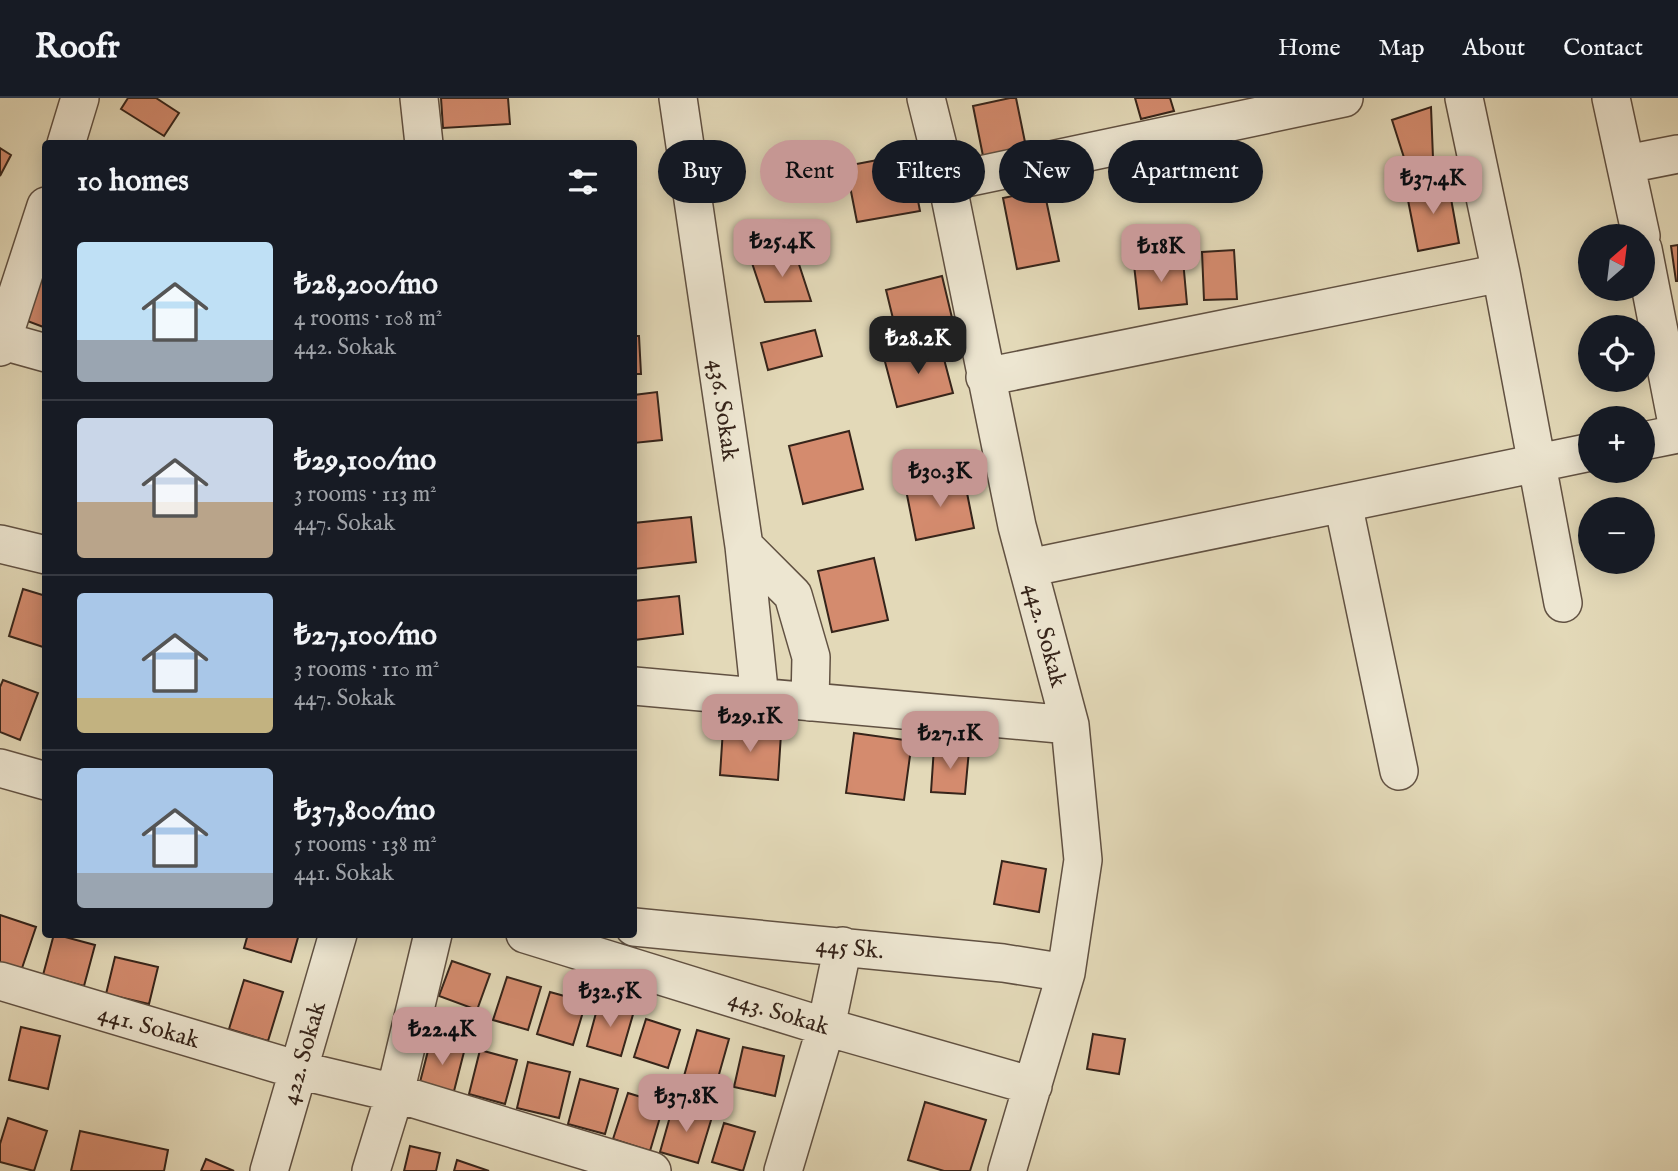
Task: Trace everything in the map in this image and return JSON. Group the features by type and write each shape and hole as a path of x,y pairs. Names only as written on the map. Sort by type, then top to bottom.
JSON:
{"street":[{"path":"66,140 80,98"},
{"path":"419,98 424,140"},
{"name":"436. Sokak","path":"678,98 744,546 760,699"},
{"name":"442. Sokak","path":"926,98 936,140"},
{"path":"985,174 1344,98"},
{"path":"1464,98 1502,273 1563,603"},
{"path":"1611,98 1639,224"},
{"path":"1627,164 1678,155"},
{"name":"442. Sokak","path":"951,203 985,377 1028,568 1070,725 1083,860 1066,973 1007,1171"},
{"path":"42,216 7,303 1,344 42,352"},
{"path":"985,377 1502,273"},
{"path":"1653,301 1678,432 1655,439"},
{"path":"1028,568 1578,455"},
{"path":"1343,503 1399,771"},
{"path":"0,544 42,554"},
{"path":"744,546 793,595 811,657 810,702"},
{"path":"637,686 1070,725"},
{"path":"0,768 42,780"},
{"name":"445 Sk.","path":"637,926 1003,963 1066,973"},
{"name":"422. Sokak","path":"268,1171 337,938"},
{"path":"371,1171 395,1093 432,938"},
{"name":"443. Sokak","path":"538,938 825,1027 1033,1086"},
{"path":"783,1171 825,1027 843,946"},
{"name":"441. Sokak","path":"0,981 298,1070 395,1093"},
{"path":"395,1093 652,1171"}],"building":[{"path":"128,98 156,98 179,113 164,136 121,109"},
{"path":"441,98 508,98 510,124 443,128"},
{"path":"1016,98 1025,140 999,140 999,153 985,156 985,140 980,140 973,106"},
{"path":"1135,98 1170,98 1174,111 1141,119"},
{"path":"1431,107 1433,158 1407,167 1392,120"},
{"path":"0,148 11,155 0,176"},
{"path":"872,161 872,203 918,203 920,211 857,222 853,203 858,203 858,164"},
{"path":"1448,182 1459,243 1418,251 1406,190"},
{"path":"1004,203 1047,203 1059,261 1017,269"},
{"path":"1678,245 1678,281 1676,281 1671,246"},
{"path":"794,249 811,301 765,302 752,263"},
{"path":"1234,250 1237,299 1204,300 1202,252"},
{"path":"1183,260 1187,304 1139,309 1134,265"},
{"path":"42,265 42,326 22,319"},
{"path":"942,276 953,322 897,335 886,290"},
{"path":"815,330 822,356 768,370 761,343"},
{"path":"637,336 639,336 641,374 637,374"},
{"path":"940,344 953,393 897,407 884,358"},
{"path":"657,392 662,440 637,443 637,395"},
{"path":"849,431 863,489 803,504 789,446"},
{"path":"964,478 974,528 916,540 906,490"},
{"path":"691,517 696,562 637,569 637,523"},
{"path":"874,558 888,620 832,632 818,571"},
{"path":"23,589 42,595 42,647 9,636"},
{"path":"679,596 683,634 637,640 637,601"},
{"path":"3,680 38,693 20,740 0,732 0,687"},
{"path":"723,729 781,734 778,780 720,775"},
{"path":"854,733 912,741 904,800 846,793"},
{"path":"934,747 969,750 965,794 931,792"},
{"path":"1002,861 1046,869 1039,912 994,904"},
{"path":"0,915 36,927 21,971 0,963"},
{"path":"53,938 69,938 95,945 84,986 43,975"},
{"path":"247,938 298,938 291,962 244,948"},
{"path":"115,957 158,967 149,1004 106,994"},
{"path":"452,961 490,974 477,1010 439,996"},
{"path":"507,977 541,987 528,1030 493,1020"},
{"path":"244,980 283,992 268,1041 229,1029"},
{"path":"550,992 586,1002 573,1045 537,1034"},
{"path":"599,1002 634,1011 621,1056 587,1046"},
{"path":"646,1019 680,1030 668,1068 634,1057"},
{"path":"21,1027 60,1036 48,1089 9,1080"},
{"path":"697,1030 729,1039 716,1085 684,1076"},
{"path":"1093,1034 1125,1039 1119,1074 1087,1069"},
{"path":"431,1039 465,1048 453,1095 419,1086"},
{"path":"743,1047 784,1056 775,1096 734,1087"},
{"path":"480,1050 517,1060 505,1104 469,1094"},
{"path":"528,1062 570,1072 559,1118 517,1108"},
{"path":"580,1079 618,1089 605,1134 568,1124"},
{"path":"628,1093 664,1104 650,1151 613,1139"},
{"path":"925,1102 986,1120 970,1171 944,1171 908,1160"},
{"path":"673,1106 712,1117 698,1163 660,1152"},
{"path":"8,1118 47,1131 34,1171 0,1162 0,1144"},
{"path":"724,1123 755,1132 743,1171 712,1162"},
{"path":"80,1131 168,1150 164,1171 71,1171"},
{"path":"410,1146 440,1153 436,1171 404,1171"},
{"path":"206,1159 234,1171 201,1171"},
{"path":"457,1160 489,1171 454,1171"}]}
